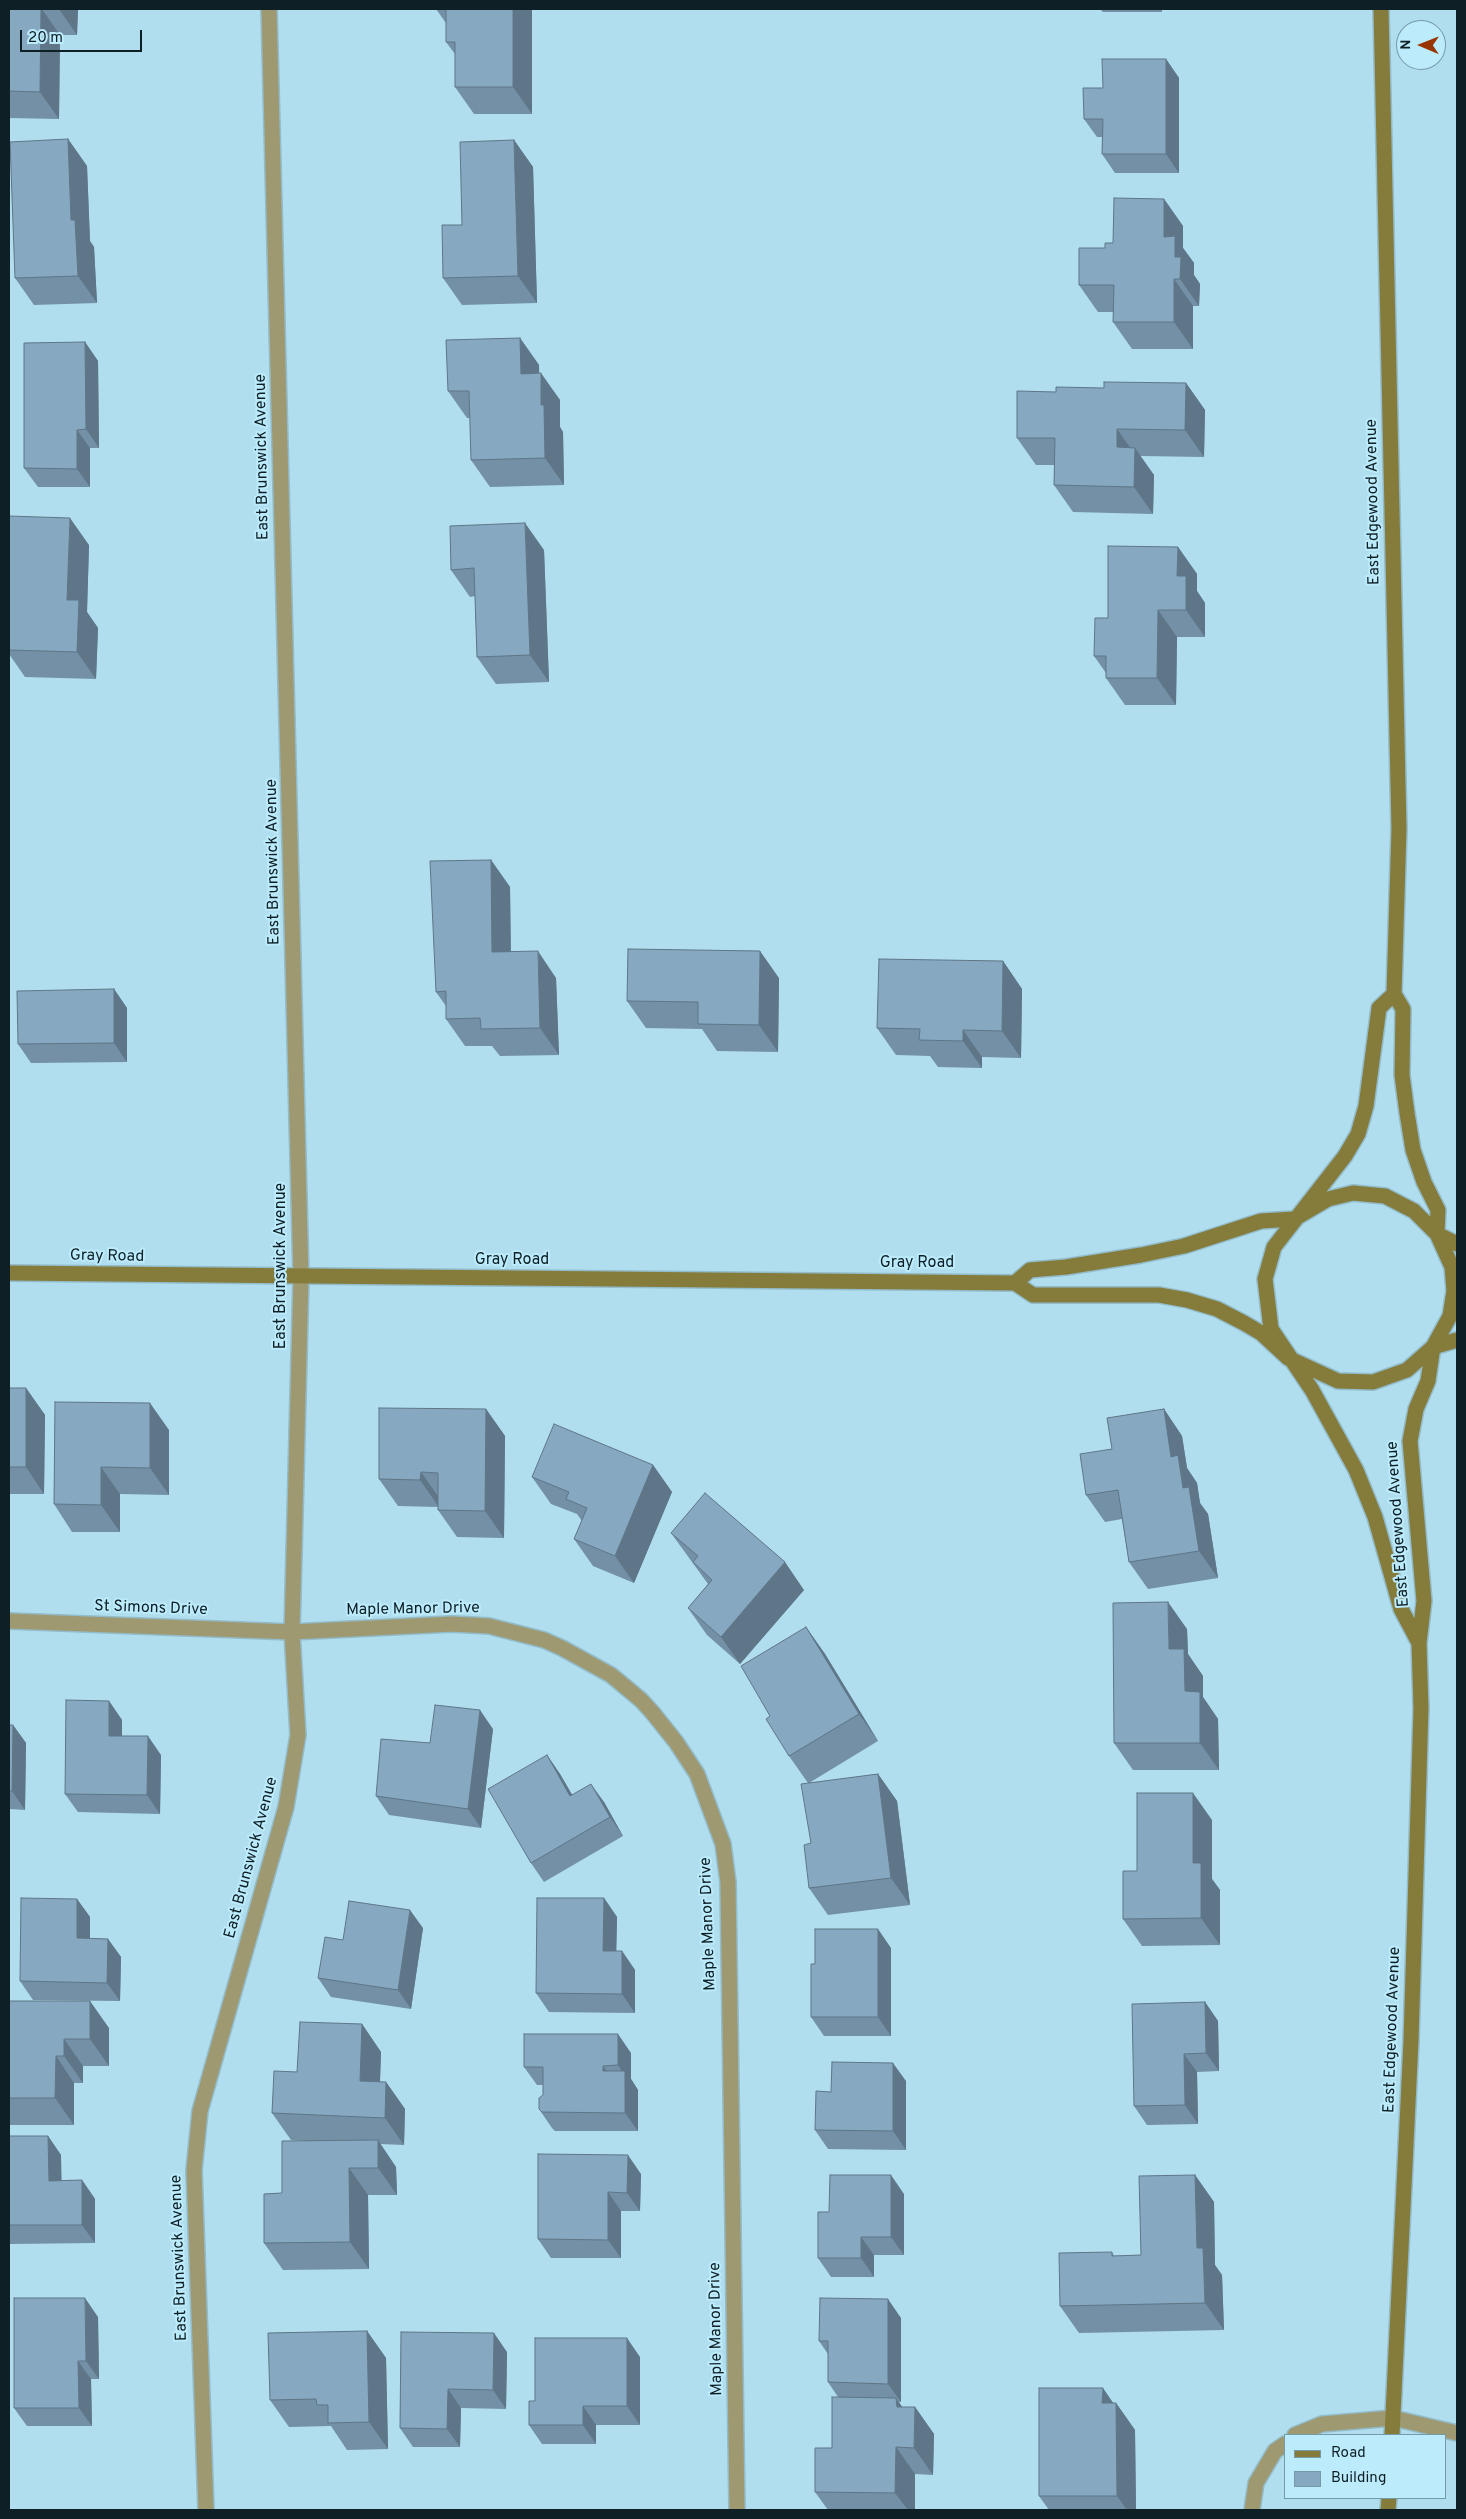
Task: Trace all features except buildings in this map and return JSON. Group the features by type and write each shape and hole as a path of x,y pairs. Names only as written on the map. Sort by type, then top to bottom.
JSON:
{"main road":[{"name":"East Edgewood Avenue","path":"1381,9 1399,828 1394,994 1403,1010 1402,1075 1406,1113 1413,1150 1424,1182 1438,1210 1437,1234"},
{"path":"1394,994 1379,1008 1366,1106 1358,1134 1345,1156 1274,1247 1265,1279 1271,1329 1288,1358 1338,1381 1373,1382 1407,1370 1433,1347 1450,1316 1454,1291 1452,1267 1437,1234"},
{"path":"1014,1283 1030,1270 1066,1267 1141,1255 1184,1246 1261,1221 1294,1219 1328,1199 1353,1193 1385,1196 1414,1211 1437,1234 1457,1244"},
{"name":"Gray Road","path":"9,1273 1014,1283 1034,1295 1159,1295 1187,1300 1218,1310 1244,1322 1261,1333 1288,1358"},
{"path":"1433,1347 1457,1340"},
{"name":"East Edgewood Avenue","path":"1392,2434 1418,1853 1421,1708 1419,1642 1424,1601 1410,1441 1416,1409 1428,1381 1433,1347"},
{"name":"East Edgewood Avenue","path":"1288,1358 1312,1390 1333,1424 1356,1470 1375,1517 1401,1609 1419,1642"}],"street":[{"name":"East Brunswick Avenue","path":"206,2510 194,2170 200,2111 286,1807 298,1735 292,1632 302,1277 269,9"},
{"name":"St Simons Drive","path":"9,1621 292,1632"},
{"name":"Maple Manor Drive","path":"292,1632 452,1624 488,1626 544,1640 595,1665 641,1700 676,1742 697,1774 723,1844 728,1882 737,2510"},
{"path":"1297,2434 1322,2424 1393,2418 1457,2433"},
{"path":"1252,2510 1256,2483 1275,2451 1284,2445"}]}
